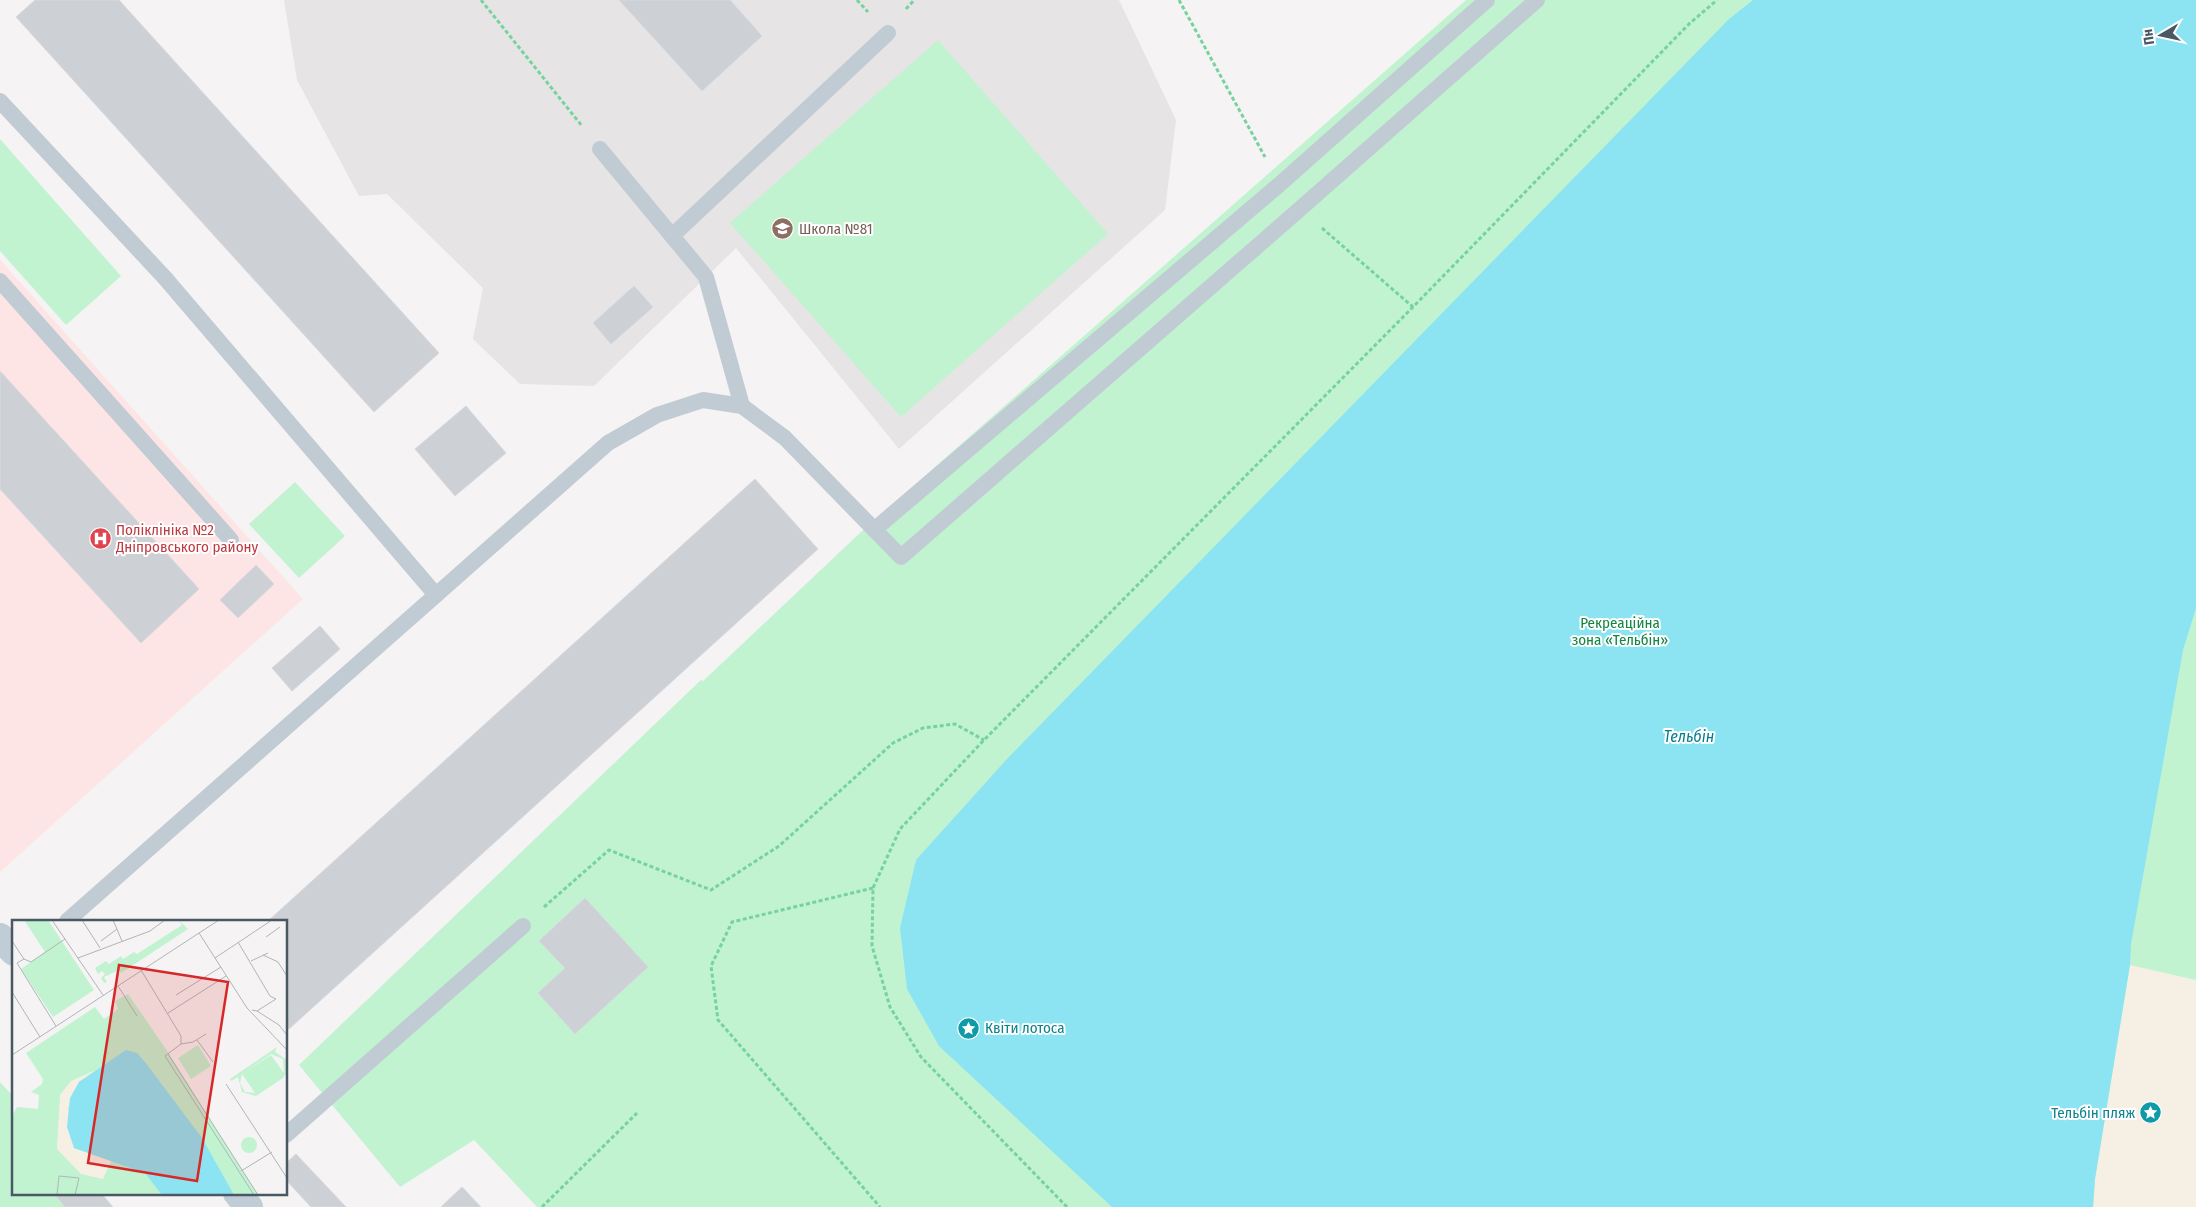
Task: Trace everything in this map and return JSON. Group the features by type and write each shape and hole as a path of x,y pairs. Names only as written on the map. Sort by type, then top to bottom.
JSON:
{"street":[{"path":"0,937 12,950"},
{"path":"238,1194 249,1207"}],"lane":[{"path":"875,529 1280,184 1487,0"},
{"path":"68,920 608,444 657,415 703,400 742,406 785,438 901,556 1537,0"},
{"path":"672,236 888,33"},
{"path":"0,101 165,278 436,595"},
{"path":"600,148 706,277 742,406"},
{"path":"0,281 231,540"},
{"path":"288,1133 523,926"}],"path":[{"path":"481,0 600,148"},
{"path":"1179,0 1280,184"},
{"path":"1067,1207 921,1057 890,1006 872,946 873,888 900,829 984,740 1413,307 1689,24 1717,0"},
{"path":"1301,208 1413,307"},
{"path":"523,926 609,850 712,890 779,846 893,743 923,728 955,724 984,740"},
{"path":"873,888 732,922 711,966 718,1020 880,1207"},
{"path":"542,1207 637,1113"}],"shaded area":[{"name":"Школа №81","path":"284,0 1119,0 1176,120 1165,210 899,449 736,248 594,386 520,384 473,339 483,288 387,194 359,196 297,80"},
{"path":"0,260 303,599 0,872"}],"green space":[{"name":"Тельбін","path":"1466,0 2196,0 2196,1207 537,1207 474,1140 400,1187 299,1065 702,679 702,682 861,532"},
{"path":"938,40 1108,234 901,417 730,223"},
{"path":"0,139 121,276 66,325 0,251"},
{"path":"295,482 345,536 299,578 249,524"},
{"path":"0,1082 12,1095 12,1194 57,1194 55,1196 65,1207 0,1207"}],"sand":[{"name":"Тельбін пляж","path":"2130,965 2196,980 2196,1207 2093,1207 2095,1179"}],"water":[{"name":"Тельбін","path":"1753,0 2196,0 2196,608 2183,650 2131,944 2130,965 2095,1179 2093,1207 1112,1207 939,1046 907,989 900,928 916,860 1006,760 1729,19"}],"building":[{"path":"35,0 119,0 439,353 374,412 16,17"},
{"path":"619,0 730,0 762,36 702,91"},
{"path":"634,286 653,307 611,344 593,323"},
{"name":"Поліклініка №2 Дніпровського району","path":"0,371 199,589 141,643 0,489"},
{"path":"466,406 506,453 455,496 415,449"},
{"path":"755,479 818,549 289,1029 288,920 269,920"},
{"path":"256,565 274,584 238,618 220,600"},
{"path":"320,626 340,649 292,691 272,668"},
{"path":"585,898 648,967 575,1034 538,993 565,968 539,941"},
{"path":"296,1154 346,1207 311,1207 288,1182 288,1161"},
{"path":"462,1187 481,1207 441,1207"},
{"path":"102,1194 113,1207 65,1207 55,1195"}],"place":[{"name":"Школа №81","path":"783,229"},
{"name":"Поліклініка №2 Дніпровського району","path":"100,539"},
{"name":"Квіти лотоса","path":"969,1028"},
{"name":"Тельбін пляж","path":"2151,1113"}],"park label":[{"name":"Рекреаційна зона «Тельбін»","path":"1620,632"}]}
